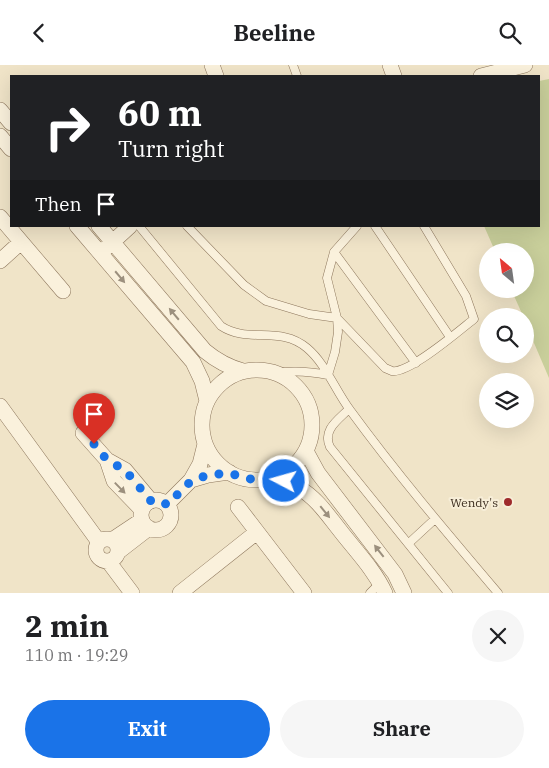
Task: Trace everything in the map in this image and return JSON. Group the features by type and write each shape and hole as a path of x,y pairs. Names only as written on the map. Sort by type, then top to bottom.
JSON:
{"street":[{"path":"486,75 525,65"},
{"path":"0,110 10,122"},
{"path":"0,136 10,148"},
{"path":"0,217 63,291"},
{"path":"78,227 193,362 202,381 207,401"},
{"path":"100,227 205,351 216,361 243,371 265,370 274,373 285,377 301,390 310,409 312,430 306,451 291,469 270,478"},
{"path":"101,253 129,227"},
{"path":"0,261 21,242"},
{"path":"229,473 214,460 205,444 202,423 207,401 216,388 228,377 243,371"},
{"path":"0,406 109,549 132,593"},
{"path":"84,433 107,460 114,481 146,515 159,530 168,524 171,514 167,505 162,501 146,515 109,549"},
{"path":"167,505 191,481 200,464 205,444"},
{"path":"306,451 318,473 395,574 404,593"},
{"path":"191,481 208,475 229,473 249,479 270,478 298,487 310,495 366,563 378,590"},
{"path":"238,507 304,593"},
{"path":"180,593 257,532"}],"lane":[{"path":"140,227 221,326 234,333 283,336 295,340 315,356 349,409 435,519 498,593"},
{"path":"188,227 244,285 266,301 309,314 337,318 385,368 392,371 416,363 474,319 466,296 425,227"},
{"path":"328,375 335,353 338,332 337,318 327,278 334,252 356,227"},
{"path":"376,227 450,337"},
{"path":"334,252 416,363"},
{"path":"274,373 292,370 328,375"},
{"path":"349,409 329,429 328,444 448,593"},
{"path":"409,543 435,519"}],"green space":[{"path":"549,79 549,378 534,343 534,308 519,308 515,298 534,298 534,243 491,243 484,227 540,227 540,81"}],"place":[{"name":"Wendy's","path":"508,502"}],"route":[{"path":"94,444 107,460 125,470 151,501 162,501 167,505 191,481 208,475 229,473 249,479 270,478 284,481"}]}
